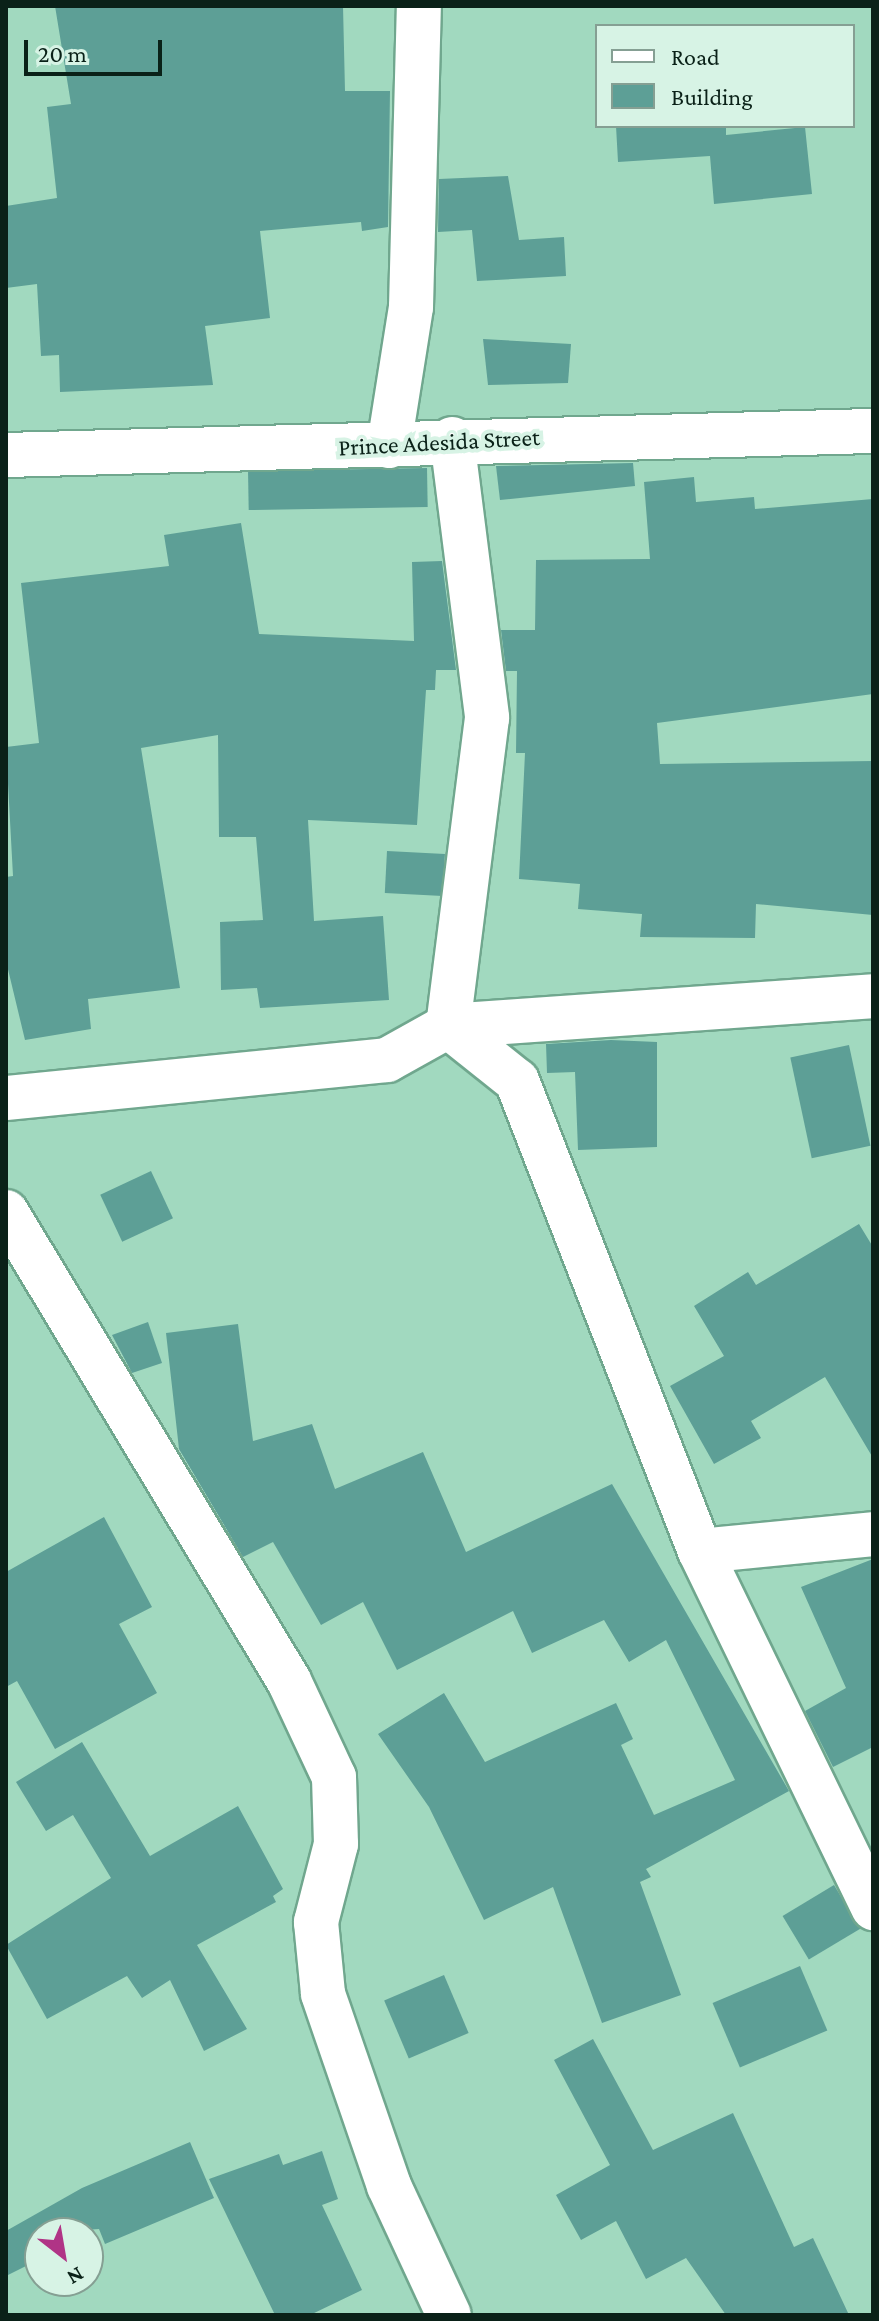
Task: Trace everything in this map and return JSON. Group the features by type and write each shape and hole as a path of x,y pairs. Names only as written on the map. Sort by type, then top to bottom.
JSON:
{"street":[{"path":"389,446 411,307 419,6"},
{"name":"Prince Adesida Street","path":"6,455 389,446 452,439 873,431"},
{"path":"448,1026 487,718 452,439"},
{"path":"6,1098 387,1060 448,1026 873,996"},
{"path":"448,1026 517,1081 700,1551 873,1908"},
{"path":"6,1212 289,1681 334,1777 336,1844 316,1922 323,1994 389,2186 449,2315"},
{"path":"700,1551 873,1534"}],"building":[{"path":"55,6 343,6 345,91 390,91 388,227 362,231 361,222 260,231 270,318 205,326 213,385 60,392 59,355 41,356 37,284 6,288 6,206 57,198 47,107 71,104"},
{"path":"616,128 726,128 726,135 805,128 812,194 714,204 710,156 618,162"},
{"path":"508,176 519,240 564,237 566,276 477,281 472,230 438,232 439,179"},
{"path":"483,339 571,344 568,383 488,385"},
{"path":"633,463 635,486 500,500 496,466"},
{"path":"427,468 428,507 249,510 248,471"},
{"path":"694,477 696,502 754,497 755,509 873,499 873,694 657,723 660,764 873,761 873,915 756,904 755,938 640,937 642,914 578,909 580,884 519,879 525,753 516,753 517,671 506,671 501,630 535,630 536,560 650,559 644,482"},
{"path":"241,523 259,634 414,641 412,562 442,561 456,670 436,670 435,690 426,690 417,825 308,820 314,921 383,916 389,1000 260,1008 257,988 221,990 220,922 263,920 256,837 219,837 218,735 141,748 180,988 88,999 91,1029 25,1040 6,961 6,877 13,876 6,747 39,743 21,583 169,566 164,535"},
{"path":"387,851 445,854 443,896 385,893"},
{"path":"611,1040 657,1042 657,1147 578,1150 575,1072 547,1073 546,1044"},
{"path":"849,1045 870,1146 812,1158 790,1057"},
{"path":"151,1171 173,1218 122,1242 100,1195"},
{"path":"859,1224 873,1247 873,1458 825,1377 751,1421 761,1438 714,1464 670,1386 724,1356 694,1306 748,1272 756,1285"},
{"path":"148,1322 162,1363 132,1373 112,1335"},
{"path":"238,1324 253,1441 312,1424 335,1489 423,1452 466,1552 612,1484 789,1791 646,1869 651,1877 640,1882 681,1995 602,2023 553,1887 484,1920 429,1807 378,1734 444,1693 485,1762 616,1703 633,1739 621,1745 654,1815 735,1780 666,1640 629,1662 604,1620 532,1653 513,1611 397,1670 363,1602 321,1625 273,1542 243,1557 179,1449 166,1333"},
{"path":"104,1517 152,1607 119,1624 157,1693 55,1749 17,1681 6,1687 6,1572"},
{"path":"873,1559 873,1747 833,1767 805,1711 846,1688 801,1587"},
{"path":"82,1742 150,1856 238,1806 283,1889 273,1896 276,1902 197,1945 247,2029 204,2051 170,1980 142,1998 127,1976 47,2019 6,1945 111,1878 73,1815 46,1831 16,1782"},
{"path":"834,1885 860,1929 809,1960 783,1916"},
{"path":"800,1966 827,2030 740,2068 713,2003"},
{"path":"444,1975 469,2033 409,2058 384,2000"},
{"path":"593,2039 653,2150 733,2113 794,2247 813,2238 849,2315 726,2315 686,2258 646,2279 616,2221 581,2240 556,2195 610,2165 554,2060"},
{"path":"190,2142 214,2198 105,2244 104,2217 31,2217 82,2188"},
{"path":"322,2151 338,2199 322,2205 362,2290 310,2315 275,2315 209,2179 279,2154 283,2165"},
{"path":"24,2221 24,2267 6,2276 6,2231"}]}
